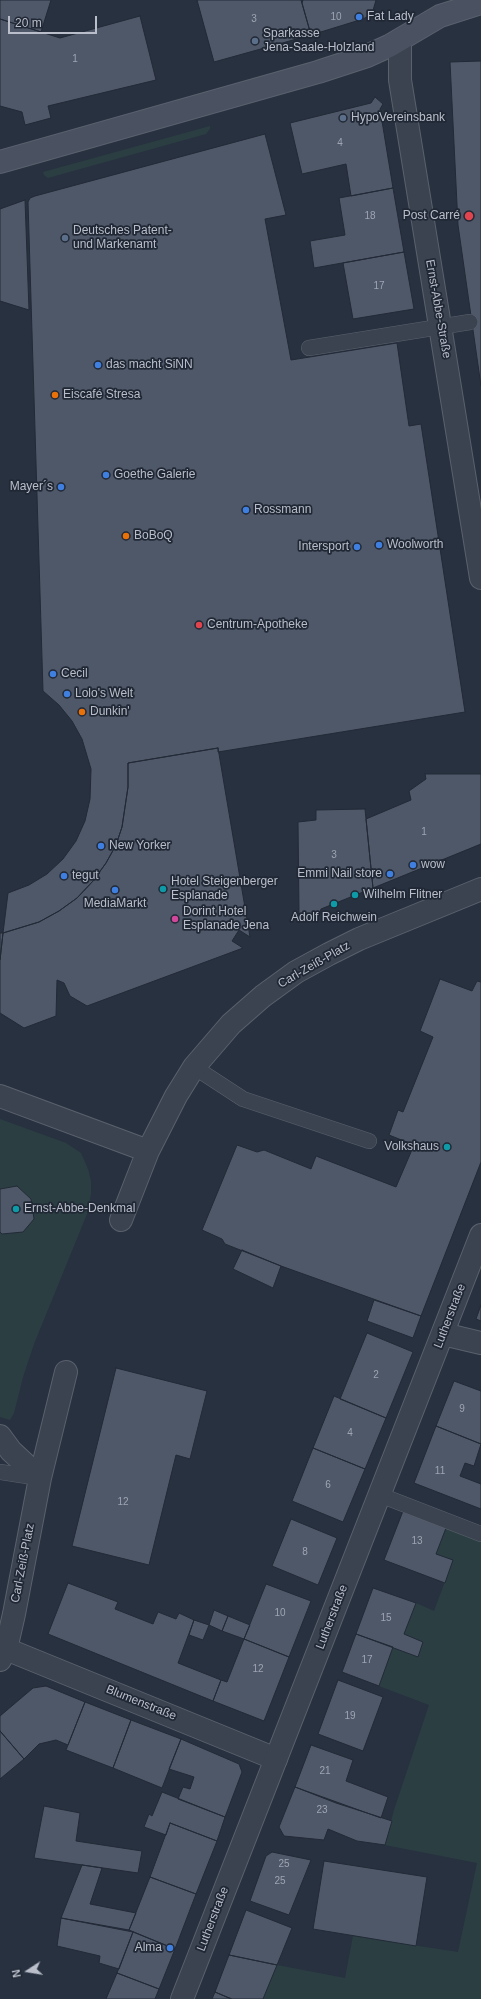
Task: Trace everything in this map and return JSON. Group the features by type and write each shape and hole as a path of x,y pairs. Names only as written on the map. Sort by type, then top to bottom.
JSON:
{"main road":[{"path":"0,162 283,83 367,56 400,40 440,16 481,3"}],"street":[{"name":"Ernst-Abbe-Straße","path":"400,40 400,80 481,574"},
{"name":"Carl-Zeiß-Platz","path":"121,1220 148,1151 176,1096 194,1067 231,1024 263,996 296,972 359,939 481,889"},
{"path":"0,1096 148,1151"},
{"name":"Lutherstraße","path":"182,1999 481,1235"},
{"path":"443,1334 481,1343"},
{"name":"Carl-Zeiß-Platz","path":"3,1654 40,1478 66,1372"},
{"path":"0,1436 11,1451 40,1478"},
{"name":"Blumenstraße","path":"3,1654 276,1759"}],"lane":[{"path":"308,348 470,322"},
{"path":"194,1067 243,1099 369,1141"},
{"path":"0,1472 40,1478"},
{"path":"380,1495 481,1534"}],"green space":[{"path":"210,126 210,129 206,134 48,178 43,172"},
{"path":"0,1119 66,1143 81,1153 88,1169 91,1181 91,1194 87,1214 34,1344 23,1377 14,1413 10,1420 0,1417"},
{"path":"446,1528 481,1539 481,1999 262,1999 277,1965 345,1978 353,1936 458,1952 477,1863 385,1845 394,1810 429,1705 379,1686 393,1647 418,1657 423,1642 404,1634 416,1603 434,1611 453,1560 436,1554"}],"building":[{"path":"0,0 51,0 41,32 0,19"},
{"path":"197,0 301,0 311,35 214,62"},
{"path":"303,0 376,0 372,14 363,19 311,35 302,3"},
{"path":"140,16 156,80 48,106 51,118 25,125 22,112 0,106 0,19 60,38"},
{"name":"Post Carré","path":"481,61 481,386 458,225 450,62"},
{"path":"375,97 383,104 380,109 393,188 351,196 346,164 302,174 290,123 371,103"},
{"path":"265,134 286,215 265,219 291,360 397,343 409,426 421,424 465,712 218,752 218,748 128,763 128,787 122,827 116,845 106,863 93,881 77,898 59,911 39,922 3,933 8,893 29,885 47,874 63,859 76,841 85,821 90,799 91,769 82,739 72,721 59,705 43,691 28,202 30,198 35,196"},
{"path":"393,188 404,252 314,268 310,241 345,235 339,198"},
{"path":"25,200 29,310 0,301 0,209"},
{"path":"404,252 414,309 353,319 343,263"},
{"name":"Hotel Steigenberger Esplanade","path":"218,748 250,937 239,930 232,941 243,948 87,1006 70,996 64,983 57,980 56,1016 24,1028 0,1013 0,960 3,933 39,922 59,911 77,898 93,881 106,863 116,845 122,827 128,787 128,763"},
{"path":"425,774 481,774 481,844 373,888 366,819 411,800 409,791 426,779"},
{"path":"365,809 373,888 321,909 318,917 311,922 303,920 299,914 298,822 316,820 316,810"},
{"path":"0,933 3,933 0,960"},
{"name":"Volkshaus","path":"440,979 472,991 477,981 481,982 481,1162 421,1316 281,1266 225,1244 222,1239 202,1230 237,1145 257,1152 264,1150 311,1169 316,1156 396,1187 414,1145 389,1135 398,1110 403,1112 433,1037 420,1031"},
{"name":"Ernst-Abbe-Denkmal","path":"17,1186 31,1199 34,1219 23,1232 2,1234 0,1232 0,1189"},
{"path":"242,1250 281,1266 273,1288 233,1269"},
{"path":"374,1300 421,1316 413,1338 367,1321"},
{"path":"481,1305 481,1321 476,1319"},
{"path":"367,1333 413,1352 386,1418 340,1399"},
{"path":"116,1368 207,1391 190,1459 176,1455 149,1565 72,1546"},
{"path":"454,1381 481,1391 481,1444 436,1426"},
{"path":"334,1396 386,1418 365,1469 313,1448"},
{"path":"436,1426 481,1444 474,1466 465,1463 460,1476 481,1484 481,1509 414,1483"},
{"path":"313,1448 365,1469 343,1522 292,1501"},
{"path":"403,1511 446,1528 436,1554 453,1560 445,1583 384,1560"},
{"path":"291,1519 337,1538 318,1585 272,1566"},
{"path":"68,1583 118,1602 115,1609 153,1624 158,1612 176,1619 179,1613 194,1620 178,1663 221,1680 213,1701 48,1634"},
{"path":"266,1584 311,1601 289,1657 244,1639"},
{"path":"373,1588 416,1603 404,1634 423,1642 418,1657 356,1634"},
{"path":"214,1610 228,1616 222,1631 209,1625"},
{"path":"228,1616 250,1625 244,1639 222,1631"},
{"path":"194,1620 209,1625 203,1640 189,1635"},
{"path":"356,1634 393,1647 379,1686 342,1672"},
{"path":"244,1639 289,1657 264,1721 213,1701 221,1680 227,1682"},
{"path":"338,1680 383,1697 363,1751 318,1734"},
{"path":"46,1686 85,1702 68,1745 56,1740 39,1744 24,1759 0,1731 0,1716 33,1688"},
{"path":"85,1702 131,1720 113,1768 66,1750"},
{"path":"131,1720 181,1739 162,1788 113,1768"},
{"path":"0,1731 24,1759 0,1779"},
{"path":"181,1739 239,1764 242,1772 225,1817 178,1799 183,1787 190,1789 194,1777 169,1769"},
{"path":"311,1745 353,1760 346,1781 388,1797 381,1818 295,1787"},
{"path":"295,1787 336,1803 392,1821 385,1845 357,1841 328,1829 324,1840 284,1836 279,1827"},
{"path":"162,1792 225,1817 217,1841 170,1823 166,1835 144,1827 149,1814 152,1816"},
{"path":"44,1806 80,1813 76,1841 142,1851 138,1873 34,1858"},
{"path":"170,1823 217,1841 196,1894 150,1877"},
{"path":"272,1852 311,1860 289,1915 250,1901 266,1856"},
{"path":"324,1861 427,1877 416,1946 313,1929"},
{"path":"82,1865 102,1868 90,1904 136,1913 129,1930 61,1918"},
{"path":"150,1877 196,1894 175,1949 129,1930"},
{"path":"246,1910 292,1928 277,1965 229,1955"},
{"path":"61,1918 133,1932 119,1969 99,1963 100,1956 57,1946"},
{"path":"133,1932 175,1949 159,1989 117,1973"},
{"path":"229,1955 277,1965 263,1999 232,1999 215,1992"},
{"path":"117,1973 159,1989 155,1999 106,1999"},
{"path":"215,1992 231,1999 212,1999"}],"place":[{"name":"Fat Lady","path":"359,17"},
{"name":"Sparkasse Jena-Saale-Holzland","path":"255,41"},
{"name":"HypoVereinsbank","path":"343,118"},
{"name":"Post Carré","path":"469,216"},
{"name":"Deutsches Patent- und Markenamt","path":"65,238"},
{"name":"das macht SiNN","path":"98,365"},
{"name":"Eiscafé Stresa","path":"55,395"},
{"name":"Goethe Galerie","path":"106,475"},
{"name":"Mayer´s","path":"61,487"},
{"name":"Rossmann","path":"246,510"},
{"name":"BoBoQ","path":"126,536"},
{"name":"Woolworth","path":"379,545"},
{"name":"Intersport","path":"357,547"},
{"name":"Centrum-Apotheke","path":"199,625"},
{"name":"Cecil","path":"53,674"},
{"name":"Lolo's Welt","path":"67,694"},
{"name":"Dunkin'","path":"82,712"},
{"name":"New Yorker","path":"101,846"},
{"name":"wow","path":"413,865"},
{"name":"Emmi Nail store","path":"390,874"},
{"name":"tegut","path":"64,876"},
{"name":"Hotel Steigenberger Esplanade","path":"163,889"},
{"name":"MediaMarkt","path":"115,890"},
{"name":"Wilhelm Flitner","path":"355,895"},
{"name":"Adolf Reichwein","path":"334,904"},
{"name":"Dorint Hotel Esplanade Jena","path":"175,919"},
{"name":"Volkshaus","path":"447,1147"},
{"name":"Ernst-Abbe-Denkmal","path":"16,1209"},
{"name":"Alma","path":"170,1948"}]}
